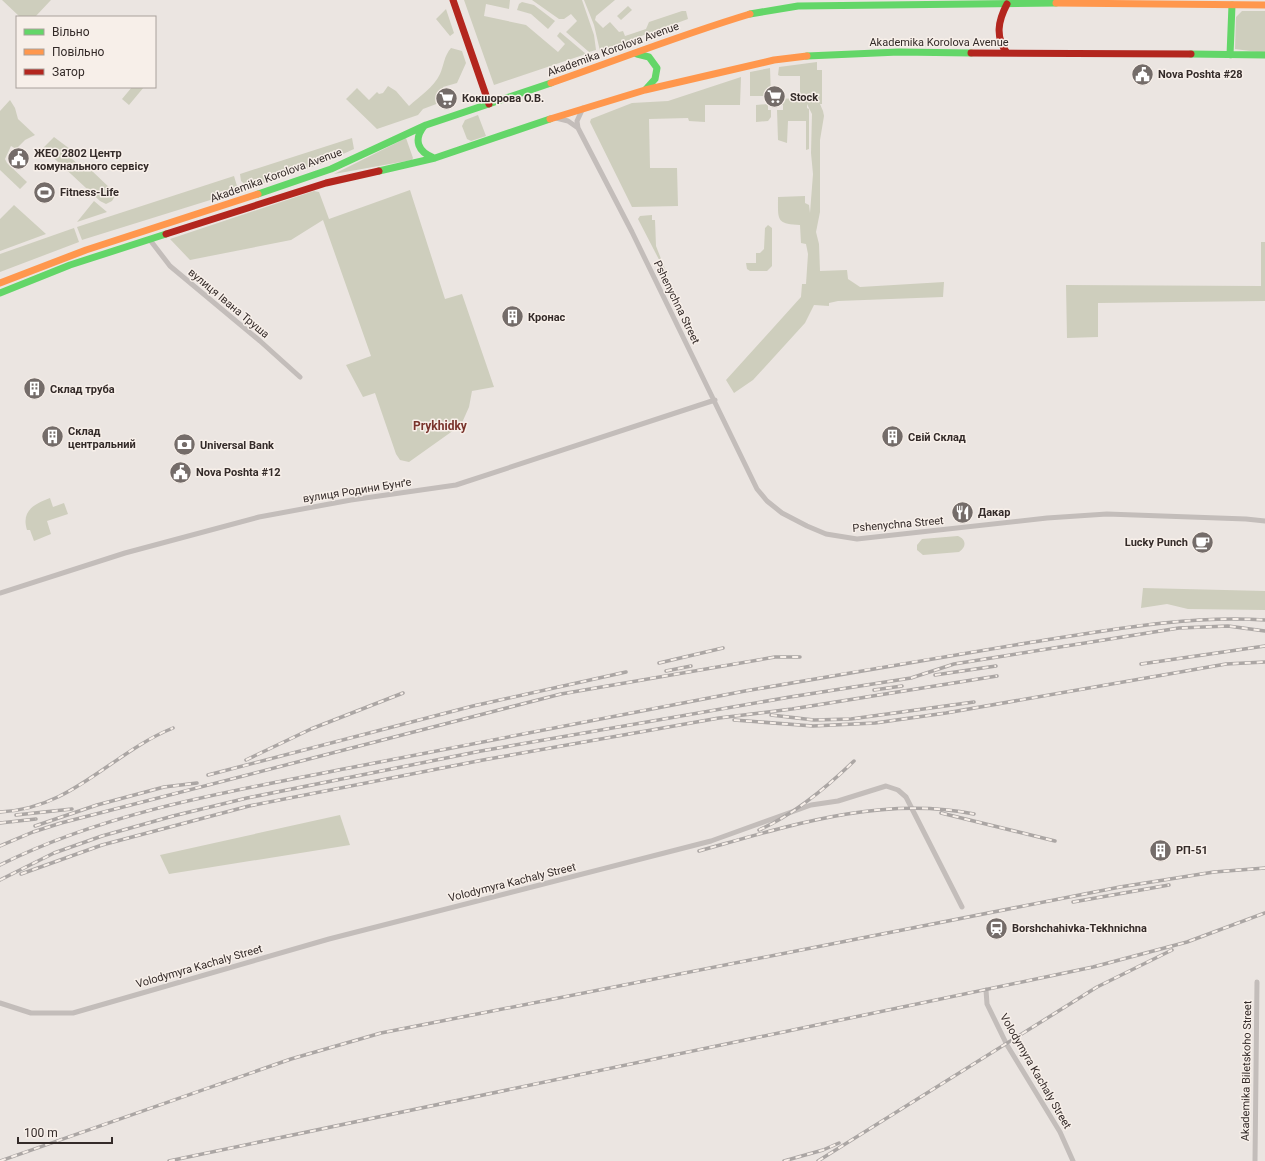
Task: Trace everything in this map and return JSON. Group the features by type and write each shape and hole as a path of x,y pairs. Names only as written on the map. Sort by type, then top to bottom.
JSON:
{"main road":[{"path":"453,0 489,104"},
{"name":"Akademika Korolova Avenue","path":"0,283 86,250 331,169 426,125 635,54 694,31 752,13 781,8 1007,4 1188,2 1232,5 1265,5"},
{"path":"1007,4 1000,15 998,29 1000,42 1007,53"},
{"path":"1230,55 1232,5"},
{"name":"Akademika Korolova Avenue","path":"0,293 57,269 326,183 435,158 583,108 645,90 754,64 813,56 899,52 1265,56"},
{"path":"635,54 649,57 657,68 655,79 645,90"},
{"path":"426,125 417,136 417,146 423,154 435,158"}],"street":[{"path":"578,128 577,121 583,108"},
{"path":"554,118 568,121 578,128"},
{"name":"Pshenychna Street","path":"578,128 715,400 757,489 767,501 782,513 807,526 840,538 862,539 1047,518 1107,514 1246,518 1265,521"},
{"name":"вулиця Івана Труша","path":"150,240 170,266 260,341 300,377"},
{"name":"вулиця Родини Бунґе","path":"0,593 125,553 259,518 351,500 456,485 715,400"},
{"name":"Volodymyra Kachaly Street","path":"0,1004 32,1013 73,1013 329,939 711,841 811,805 838,801 886,786 898,790 906,798 962,907"},
{"name":"Akademika Biletskoho Street","path":"1255,1161 1257,982"},
{"name":"Volodymyra Kachaly Street","path":"986,990 987,1004 1007,1045 1060,1132 1073,1161"}],"green space":[{"path":"2,0 51,0 36,16 19,16"},
{"path":"464,0 510,0 509,9 486,4 484,16 526,25 558,52 565,44 557,36 560,32 586,54 494,85"},
{"path":"532,0 582,0 594,35 596,50 589,52 566,32 577,21 571,14 564,19 559,19"},
{"path":"584,0 615,0 596,16 595,20 603,28 610,22 619,32 623,31 625,36 646,29 649,22 682,11 686,11 688,19 600,51 594,25"},
{"path":"522,2 534,5 555,21 548,29 531,14 517,10 519,4"},
{"path":"628,6 632,10 621,20 617,16"},
{"path":"446,9 454,33 450,36 436,19"},
{"path":"1242,11 1265,11 1265,53 1235,49 1236,17"},
{"path":"451,48 462,51 466,63 457,83 443,87 447,100 423,109 418,115 377,129 346,99 357,88 369,100 377,92 379,94 383,93 388,86 396,91 409,106 426,92 437,79"},
{"path":"817,62 817,70 822,70 822,104 820,104 824,116 820,140 820,212 816,232 819,244 820,271 847,270 848,279 860,287 944,282 943,297 838,301 829,303 829,306 814,305 805,323 753,380 734,393 726,380 801,297 802,284 806,284 808,254 806,244 801,243 800,225 782,222 778,211 778,197 805,196 805,203 809,205 810,213 813,174 811,153 812,114 807,104 807,108 809,109 809,149 806,150 806,121 788,121 787,143 778,140 777,110 783,110 783,105 778,104 778,99 800,98 800,76 778,75 779,67"},
{"path":"770,68 771,96 750,96 750,72"},
{"path":"741,77 740,105 705,105 705,122 689,121 688,118 649,119 650,168 677,168 678,206 632,207 590,122 591,119 632,103 668,101"},
{"path":"131,88 143,88 129,105 122,99"},
{"path":"10,100 15,108 18,119 35,135 25,140 16,149 11,146 5,159 7,163 27,182 20,189 0,170 0,111"},
{"path":"768,104 768,110 771,110 771,117 768,121 756,122 756,105"},
{"path":"478,115 486,136 471,141 467,139 462,126 465,120"},
{"path":"54,137 74,152 71,158 86,171 91,170 113,191 115,196 112,201 106,204 100,201 43,148"},
{"path":"352,138 354,149 321,164 249,188 241,181 240,174"},
{"path":"406,138 413,158 412,160 334,174"},
{"path":"234,176 237,186 236,192 82,240 77,227"},
{"path":"410,190 445,299 462,294 494,387 472,391 469,407 461,425 409,462 400,460 396,454 375,393 363,397 346,365 371,356 323,220 291,240 190,260 170,239 314,191 319,192 329,219"},
{"path":"94,201 107,212 77,222"},
{"path":"14,205 46,234 0,251 0,219"},
{"path":"652,215 652,220 655,220 656,246 668,277 638,219 640,216"},
{"path":"768,225 772,228 772,266 767,271 750,271 747,269 746,263 756,263 756,253 760,253 764,249 765,228"},
{"path":"74,228 79,242 0,272 0,254"},
{"path":"1261,242 1265,242 1265,301 1098,303 1098,337 1067,338 1066,285 1261,286"},
{"path":"50,498 53,507 64,503 68,514 47,521 51,534 34,541 30,530 27,530 27,513 34,506"},
{"path":"958,536 964,541 964,546 959,552 923,555 917,550 917,545 922,539"},
{"path":"1143,588 1265,591 1265,610 1188,609 1167,604 1141,608"},
{"path":"340,815 350,845 169,874 160,855"}],"railway":[{"path":"0,865 41,846 84,830 171,805 260,785 596,719 745,691 1120,628 1207,620 1265,620"},
{"path":"0,880 54,853 102,836 173,816 247,798 481,751 790,697 911,678 954,664 1179,628 1228,626 1265,631"},
{"path":"1141,664 1265,646"},
{"path":"659,663 723,648"},
{"path":"0,846 33,832 61,823 561,694 775,657 800,657"},
{"path":"734,720 813,726 875,723 946,713 1226,664 1265,662"},
{"path":"666,671 691,666"},
{"path":"935,675 996,666"},
{"path":"208,775 473,706 626,672"},
{"path":"21,874 102,845 249,806 483,760 719,718 792,709 997,676"},
{"path":"874,690 902,686"},
{"path":"246,760 311,729 403,693"},
{"path":"771,715 814,720 851,719 974,702"},
{"path":"0,812 26,809 49,801 70,791 130,751 173,728"},
{"path":"759,830 772,824 810,800 854,761"},
{"path":"35,826 97,805 164,787 197,783"},
{"path":"699,851 801,823 870,811 905,808 939,809 974,814"},
{"path":"16,815 72,809"},
{"path":"941,813 1055,841"},
{"path":"0,823 36,819"},
{"path":"0,1161 291,1059 381,1033 1120,887 1214,872 1265,868"},
{"path":"1073,902 1169,885"},
{"path":"169,1161 1093,967 1187,942 1265,913"},
{"path":"818,1161 1097,987 1172,950"},
{"path":"784,1161 823,1150 839,1143"}],"traffic: fast":[{"path":"750,14 798,6 1056,3"},
{"path":"1230,55 1232,5"},
{"path":"807,56 899,52 971,53"},
{"path":"637,54 649,57 657,68 655,79 646,89"},
{"path":"1191,54 1265,55"},
{"path":"258,194 331,169 426,125 551,83"},
{"path":"379,171 435,158 550,119"},
{"path":"424,126 419,136 419,145 424,152 434,158"},
{"path":"0,293 70,265 166,234"}],"traffic: slow":[{"path":"1056,3 1265,5"},
{"path":"551,83 750,14"},
{"path":"550,119 645,90 774,60 807,56"},
{"path":"0,283 86,250 258,194"}],"traffic: jam":[{"path":"453,0 489,104"},
{"path":"1007,4 999,29 999,35 1003,47 1007,53"},
{"path":"971,53 1191,54"},
{"path":"166,234 326,183 379,171"}],"place":[{"name":"Nova Poshta #28","path":"1143,74"},
{"name":"Stock","path":"775,97"},
{"name":"Кокшорова О.В.","path":"447,98"},
{"name":"ЖЕО 2802 Центр комунального сервісу","path":"18,159"},
{"name":"Fitness-Life","path":"45,192"},
{"name":"Кронас","path":"513,317"},
{"name":"Склад труба","path":"35,389"},
{"name":"Склад центральний","path":"52,437"},
{"name":"Свій Склад","path":"893,437"},
{"name":"Universal Bank","path":"185,445"},
{"name":"Nova Poshta #12","path":"180,472"},
{"name":"Дакар","path":"963,512"},
{"name":"Lucky Punch","path":"1203,542"},
{"name":"РП-51","path":"1160,850"},
{"name":"Borshchahivka-Tekhnichna","path":"997,928"}],"district":[{"name":"Prykhidky","path":"440,426"}]}
